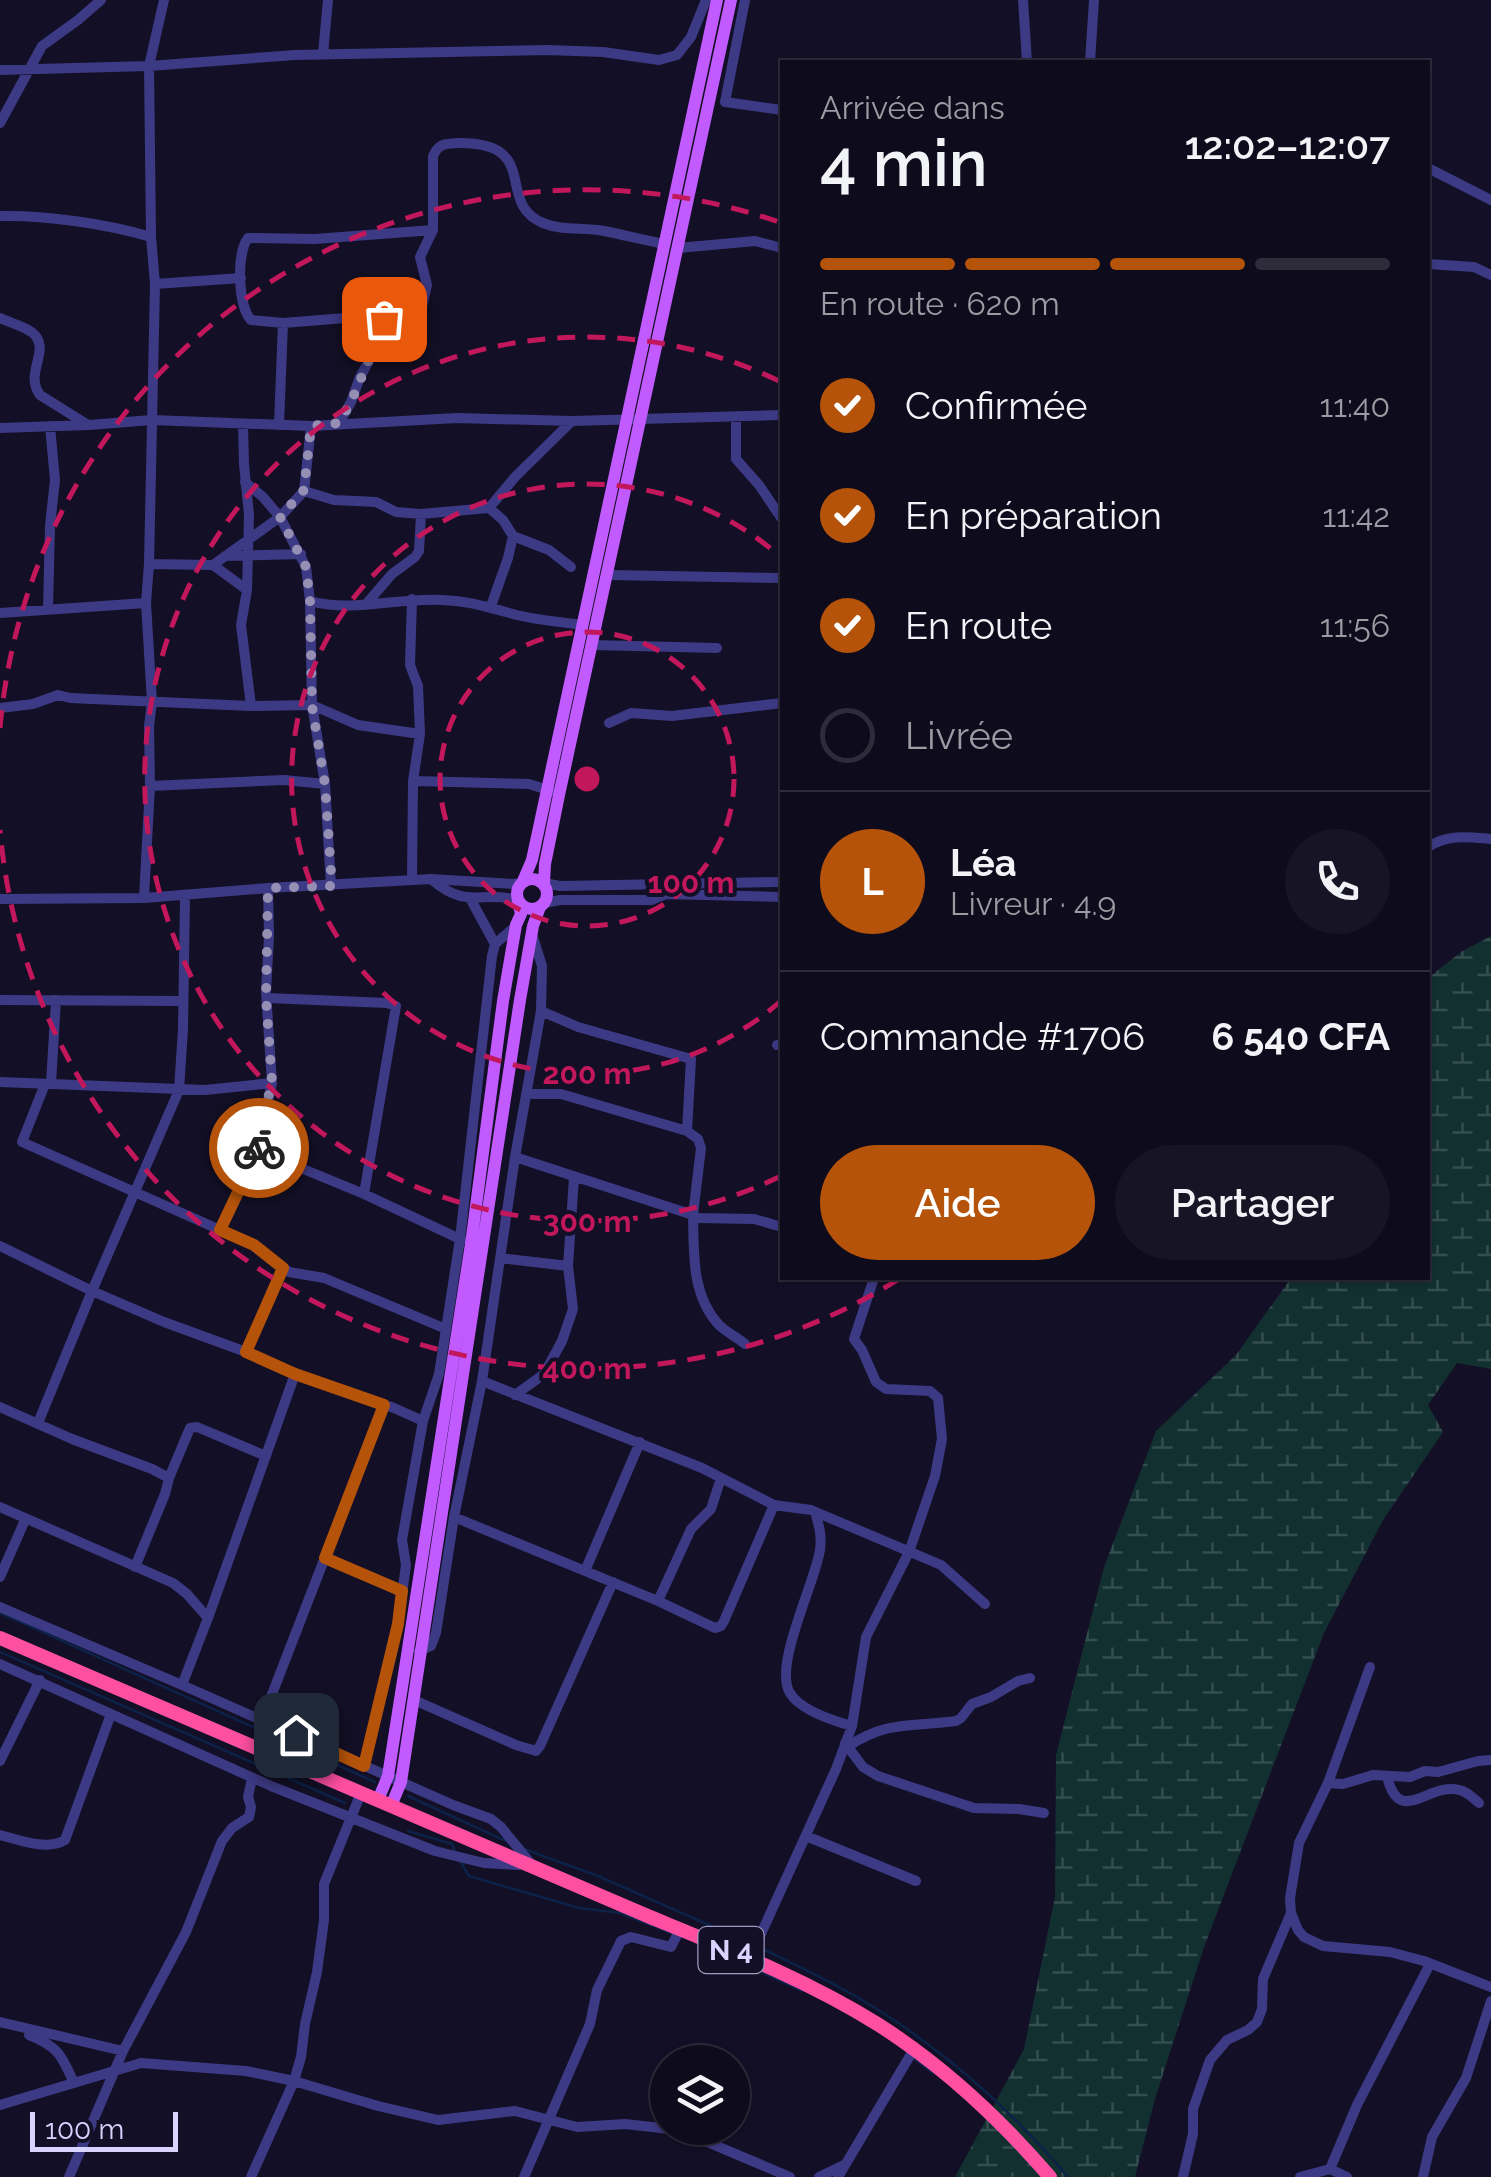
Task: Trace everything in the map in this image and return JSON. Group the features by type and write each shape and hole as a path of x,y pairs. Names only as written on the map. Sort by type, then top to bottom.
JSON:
{"highway":[{"name":"N 4","path":"0,1638 815,1988 914,2050 976,2099 1050,2177"}],"main road":[{"path":"394,1779 520,1000 532,934 548,893 544,883 553,792 583,625 634,418 718,0"},
{"path":"671,246 731,0"},
{"path":"384,1803 414,1700 415,1650 466,1241 516,925 521,914 516,892 532,860 553,792 592,645 634,418"},
{"path":"522,882 534,878 544,883"},
{"path":"518,900 530,909 542,905"},
{"path":"504,1001 520,1000"}],"street":[{"path":"0,123 42,46 100,0"},
{"path":"144,898 152,702 146,603 155,284 149,66 164,0"},
{"path":"324,54 328,0"},
{"path":"0,70 149,66 324,54 548,50 660,60 677,55 691,37 706,0"},
{"path":"725,102 744,0"},
{"path":"1023,0 1027,60"},
{"path":"1090,60 1094,0"},
{"path":"710,97 780,110"},
{"path":"433,230 316,239 248,238 242,248 241,278 247,316 283,323 420,315 427,285 420,257 433,230 433,156 442,144 478,143 504,154 513,168 523,208 541,222 554,226 671,246 756,241 780,247"},
{"path":"1430,169 1491,200"},
{"path":"0,216 100,226 151,237"},
{"path":"1430,264 1474,268 1491,275"},
{"path":"155,284 241,278"},
{"path":"0,318 38,338 35,389 89,425"},
{"path":"339,423 384,319"},
{"path":"279,425 283,323"},
{"path":"0,428 152,420 311,426 457,418 572,421 780,416"},
{"path":"736,417 736,460 759,484 780,516"},
{"path":"304,490 334,500 376,502 396,512 421,514 489,508 572,421"},
{"path":"243,424 249,515 241,625 250,706"},
{"path":"48,608 54,480 50,426"},
{"path":"213,565 280,517 304,490 311,426"},
{"path":"245,482 280,517 306,567 312,706 325,784 332,886"},
{"path":"489,508 513,536 549,550 572,567"},
{"path":"367,604 392,574 416,557 421,514"},
{"path":"492,606 513,536"},
{"path":"224,556 301,554"},
{"path":"149,564 213,565 246,590"},
{"path":"607,575 780,578"},
{"path":"310,601 341,607 412,598 458,600 583,625"},
{"path":"412,598 410,664 418,686 420,734 413,780 412,880"},
{"path":"0,612 146,603"},
{"path":"592,645 717,648"},
{"path":"0,708 32,704 58,695 312,706 358,725 420,734"},
{"path":"609,723 630,713 672,716 780,703"},
{"path":"150,786 284,780 325,784"},
{"path":"413,780 529,784 553,792"},
{"path":"1430,846 1454,837 1491,839"},
{"path":"431,879 449,894 518,900"},
{"path":"0,899 144,898 431,879 522,882"},
{"path":"544,883 560,886 780,882"},
{"path":"666,894 673,883"},
{"path":"268,888 266,998 272,1082 258,1140 260,1146 274,1157 466,1241"},
{"path":"542,905 560,900 651,900 666,894 780,897"},
{"path":"38,1424 178,1090 185,896"},
{"path":"470,898 496,944"},
{"path":"364,1766 398,1624 406,1565 402,1540 423,1421 439,1374 466,1241 488,982 496,944 516,925"},
{"path":"415,1650 431,1646 436,1633 454,1517 482,1382 541,1011 542,966 532,934"},
{"path":"266,998 396,1006 364,1194"},
{"path":"0,1000 184,1001"},
{"path":"56,1000 48,1084 22,1142 254,1245 290,1272 324,1278 446,1329"},
{"path":"541,1011 578,1026 692,1059 687,1131"},
{"path":"0,1082 205,1090 272,1082"},
{"path":"526,1094 561,1094 687,1131 698,1139 701,1148 692,1215 695,1270 702,1297 715,1320 744,1344"},
{"path":"220,1230 260,1146"},
{"path":"516,1158 699,1218 754,1219 780,1226"},
{"path":"515,1395 544,1374 562,1340 572,1308 568,1266 574,1178"},
{"path":"0,1246 164,1322 423,1421"},
{"path":"500,1258 568,1266"},
{"path":"246,1352 283,1268"},
{"path":"750,1958 846,1745 866,1637 909,1552 935,1476 942,1439 940,1402 936,1395 930,1391 886,1389 873,1378 854,1339 873,1280"},
{"path":"182,1684 295,1374"},
{"path":"482,1382 640,1442 774,1506 805,1508 941,1565 985,1604"},
{"path":"262,1720 384,1405"},
{"path":"0,1408 168,1478"},
{"path":"135,1567 190,1428 197,1427 266,1456"},
{"path":"585,1570 640,1442"},
{"path":"658,1601 691,1529 711,1510 721,1478"},
{"path":"454,1517 715,1628 721,1626 774,1506"},
{"path":"0,1508 181,1588 208,1618"},
{"path":"815,1512 820,1548 785,1675 790,1694 796,1700 826,1718 852,1726"},
{"path":"0,1578 25,1520"},
{"path":"325,1558 402,1591"},
{"path":"414,1700 536,1750 613,1582"},
{"path":"0,1607 491,1819 533,1866"},
{"path":"0,1664 252,1778 435,1851 484,1863 533,1866"},
{"path":"1370,1667 1328,1783 1299,1843 1291,1912 1298,1930 1323,1946 1390,1952 1491,1987"},
{"path":"846,1745 864,1735 904,1724 956,1721 972,1704 1030,1678"},
{"path":"0,1760 40,1680"},
{"path":"0,1835 48,1846 65,1840 111,1714"},
{"path":"846,1745 870,1772 942,1798 974,1808 1044,1813"},
{"path":"1328,1783 1343,1784 1373,1774 1410,1777 1491,1760"},
{"path":"1386,1776 1393,1794 1404,1801 1453,1789 1466,1792 1479,1804"},
{"path":"69,2177 123,2051 186,1932 222,1840 249,1817 252,1778"},
{"path":"251,2177 302,2058 324,1920 324,1884 361,1794"},
{"path":"806,1836 916,1881"},
{"path":"1183,2177 1194,2110 1210,2060 1227,2040 1257,2022 1262,2010 1262,1979 1291,1912"},
{"path":"524,2177 590,2024 597,1990 620,1941 631,1937 671,1947 680,1929"},
{"path":"1330,2169 1357,2105 1430,1964"},
{"path":"1423,2177 1432,2136 1466,2078 1491,2001"},
{"path":"0,2022 123,2051"},
{"path":"0,2022 61,2054 74,2084"},
{"path":"838,2177 914,2050"},
{"path":"0,2105 141,2063 246,2072 438,2120 515,2111 585,2128 617,2124 679,2130 790,2177"},
{"path":"819,2177 844,2165"},
{"path":"1300,2177 1330,2169 1347,2177"}],"green space":[{"path":"1491,936 1491,1369 1457,1363 1428,1405 1443,1432 1383,1520 1324,1633 1204,1947 1155,2099 1135,2177 955,2177 1024,2049 1055,1897 1056,1755 1104,1567 1156,1431 1236,1355 1290,1280 1430,1280 1430,976 1461,952"}],"waterway":[{"path":"0,1613 375,1782"},
{"path":"0,1652 345,1803"},
{"path":"408,1796 508,1842"},
{"path":"408,1831 452,1844 456,1854"},
{"path":"524,1849 598,1876 752,1944"},
{"path":"460,1861 469,1876 579,1908 620,1913 674,1934"},
{"path":"696,1943 803,1991"},
{"path":"759,1947 853,1995 934,2049 1004,2109 1068,2177"},
{"path":"912,2057 933,2073"}],"way so far":[{"path":"259,1148 272,1082 266,998 268,888 332,886 325,784 312,706 306,567 280,517 304,490 311,426 339,423 368,362 377,327 384,319"}],"route":[{"path":"259,1148 220,1230 254,1245 283,1268 246,1352 384,1405 325,1558 402,1591 398,1624 364,1766 296,1735"}]}
